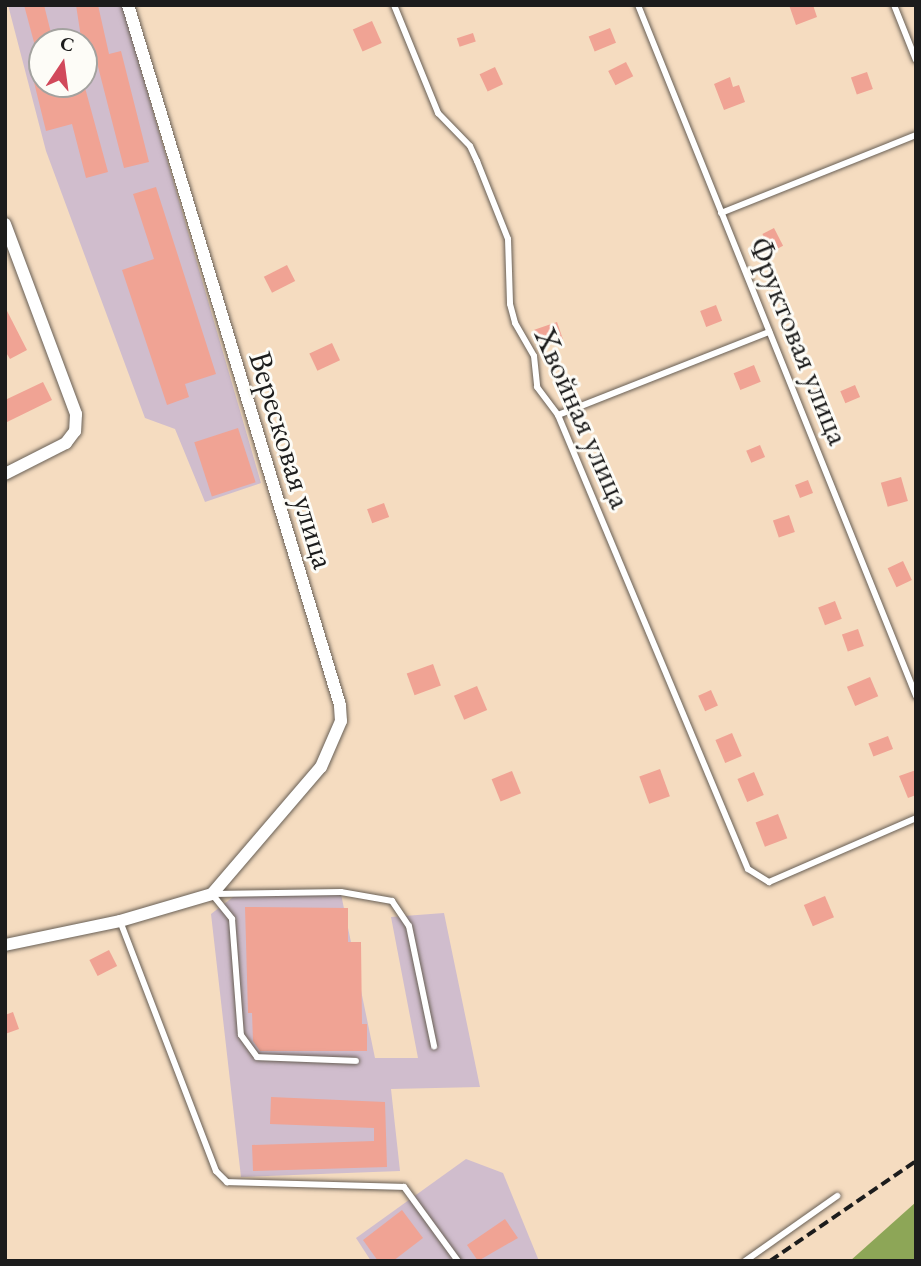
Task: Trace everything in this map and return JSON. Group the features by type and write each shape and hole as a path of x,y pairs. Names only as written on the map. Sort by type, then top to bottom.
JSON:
{"street":[{"name":"Вересковая улица","path":"128,5 341,705 337,738 321,767 212,894"},
{"path":"5,224 72,393 75,431 66,443 5,474"},
{"path":"5,945 120,921 212,894"}],"lane":[{"name":"Хвойная улица","path":"394,5 438,113 470,146 505,228 514,323 532,349 537,387 558,415 739,854 755,876 769,882 916,818"},
{"name":"Фруктовая улица","path":"638,5 916,696"},
{"path":"894,5 916,60"},
{"path":"721,213 916,135"},
{"path":"558,415 769,332"},
{"path":"212,894 341,892 392,901 409,926 434,1046"},
{"path":"212,894 232,919 241,1034 257,1057 356,1061"},
{"path":"120,921 216,1171 227,1182 404,1187 458,1261"},
{"path":"745,1261 837,1196"}],"shaded area":[{"path":"8,5 122,5 261,483 205,502 175,429 145,418 46,151 32,98 98,98 98,28 28,28 28,82"},
{"path":"237,894 341,894 375,1058 418,1058 391,917 444,913 480,1087 391,1089 400,1171 241,1177 211,914"},
{"path":"466,1159 503,1173 539,1261 371,1261 356,1238"}],"green space":[{"path":"916,1202 916,1261 850,1261"}],"building":[{"path":"24,5 44,5 50,28 30,28"},
{"path":"76,5 98,5 109,54 121,51 149,162 124,168 98,67 98,28 80,28"},
{"path":"789,5 813,5 817,17 796,25"},
{"path":"372,21 382,43 363,51 353,30"},
{"path":"610,28 616,43 595,51 589,37"},
{"path":"473,33 476,42 460,47 457,38"},
{"path":"626,62 633,76 615,85 608,71"},
{"path":"495,67 503,84 488,91 480,74"},
{"path":"867,72 873,89 857,95 851,78"},
{"path":"730,77 733,87 739,85 745,102 724,110 714,84"},
{"path":"38,98 88,98 108,172 86,178 72,124 46,131"},
{"path":"156,187 216,374 185,384 189,397 167,405 122,270 154,259 133,194"},
{"path":"774,228 783,246 771,252 762,234"},
{"path":"287,265 295,281 272,293 264,277"},
{"path":"716,305 722,321 706,327 700,311"},
{"path":"5,307 27,350 10,359 5,351"},
{"path":"557,322 563,339 540,347 534,330"},
{"path":"332,343 340,360 317,371 309,354"},
{"path":"754,365 761,382 740,390 734,373"},
{"path":"43,382 52,400 5,423 5,400"},
{"path":"855,385 860,397 845,403 840,391"},
{"path":"238,428 256,482 212,496 194,442"},
{"path":"760,445 765,457 751,463 746,451"},
{"path":"901,477 908,501 888,507 881,483"},
{"path":"808,480 813,493 800,498 795,485"},
{"path":"384,503 389,517 372,523 367,509"},
{"path":"789,515 795,532 779,538 773,521"},
{"path":"903,561 912,580 896,587 888,568"},
{"path":"835,601 842,619 825,625 818,607"},
{"path":"858,629 864,646 848,652 842,635"},
{"path":"433,664 441,686 415,695 407,674"},
{"path":"870,677 878,696 855,706 847,687"},
{"path":"477,686 487,710 464,720 454,696"},
{"path":"711,690 718,706 705,711 698,696"},
{"path":"732,733 742,756 725,763 715,740"},
{"path":"888,736 893,749 873,757 868,744"},
{"path":"660,769 670,796 649,804 639,777"},
{"path":"916,770 916,795 908,798 899,776"},
{"path":"512,771 521,793 501,801 492,779"},
{"path":"754,772 764,795 747,802 737,779"},
{"path":"778,814 787,838 765,847 756,823"},
{"path":"825,896 834,917 813,926 804,905"},
{"path":"245,907 348,908 348,942 361,942 362,1024 367,1024 367,1051 260,1051 253,1041 252,1013 248,1013"},
{"path":"109,950 117,966 98,976 89,960"},
{"path":"13,1012 19,1029 5,1034 5,1015"},
{"path":"271,1097 385,1102 387,1167 253,1171 252,1145 374,1141 374,1128 270,1124"},
{"path":"402,1210 423,1238 393,1261 378,1261 363,1240"},
{"path":"505,1219 518,1238 478,1261 467,1245"}],"railway":[{"path":"770,1261 916,1161"}]}
